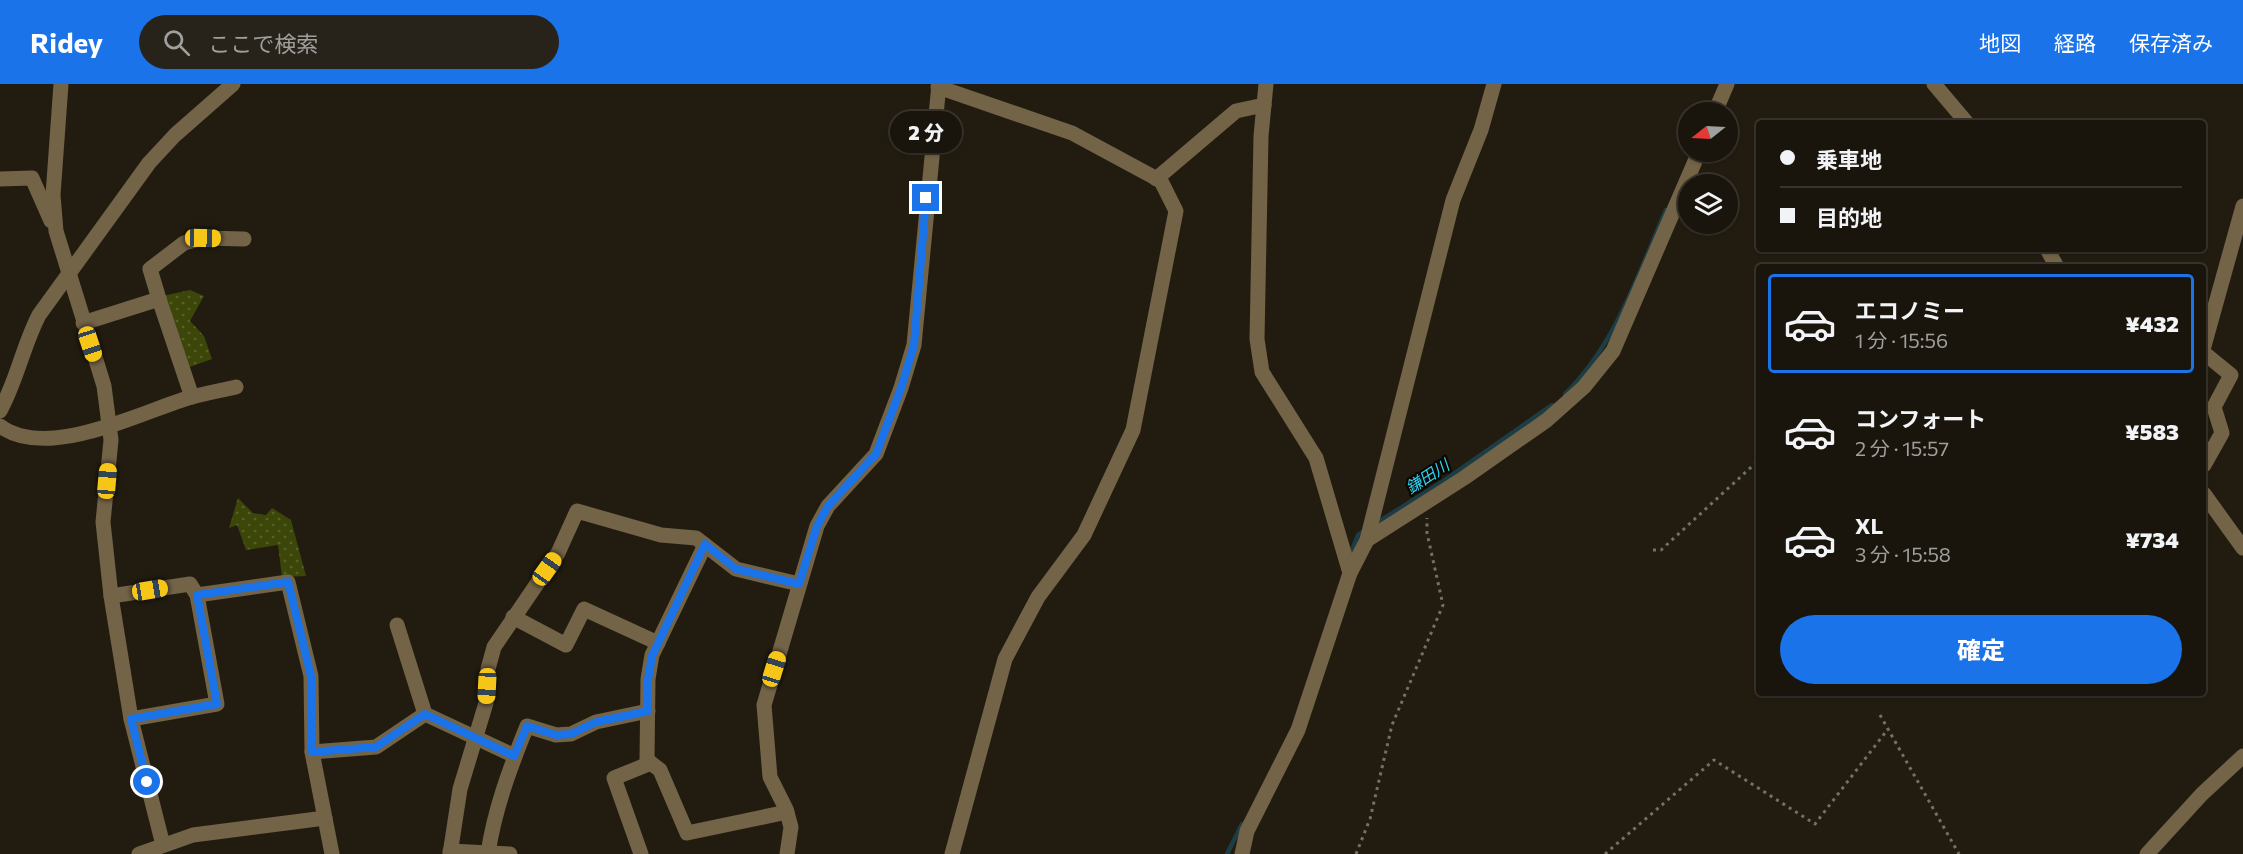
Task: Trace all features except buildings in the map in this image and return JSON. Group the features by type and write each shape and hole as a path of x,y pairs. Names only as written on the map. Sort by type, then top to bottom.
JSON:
{"street":[{"path":"62,84 52,195 56,231 104,386 111,440 104,522 111,596 131,719 163,845"},
{"path":"0,411 14,385 26,339 39,315 149,163 175,135 233,84"},
{"path":"1266,84 1261,136 1257,339 1262,372 1316,458 1350,573"},
{"path":"1242,854 1247,831 1298,730 1350,573 1367,540 1453,200 1481,130 1494,84"},
{"path":"1719,102 1727,84"},
{"path":"1935,84 1965,120"},
{"path":"787,854 791,827 787,812 770,777 764,705 817,526 828,506 876,454 901,388 914,345 938,85 1072,133 1161,181 1176,211 1134,430 1084,535 1038,597 1005,659 952,854"},
{"path":"1156,178 1236,111 1264,105"},
{"path":"1367,540 1547,420 1599,370 1613,351 1695,162"},
{"path":"0,179 32,178 56,231"},
{"path":"2206,339 2243,206"},
{"path":"192,397 150,270 184,243 203,238 244,238"},
{"path":"84,323 159,299"},
{"path":"2206,355 2231,375 2214,407 2222,433 2206,461"},
{"path":"0,426 17,434 41,438 75,435 109,426 192,397 236,387"},
{"path":"2206,498 2243,548"},
{"path":"510,854 450,852 460,789 486,703 488,669 494,647 558,553 577,511 651,533 696,538 736,569 799,584"},
{"path":"705,544 652,656 648,679 647,760 660,770 687,833 787,812"},
{"path":"197,595 288,582 311,676 312,752 332,854"},
{"path":"111,596 190,584 197,595 217,704 131,719"},
{"path":"513,617 566,645 584,609 658,643"},
{"path":"396,625 425,714 514,756"},
{"path":"488,853 493,820 514,756 527,726 556,735 571,734 596,722 648,711"},
{"path":"312,752 376,747 425,714"},
{"path":"2147,854 2202,794 2243,756"},
{"path":"641,854 614,778 651,763"},
{"path":"139,854 193,835 325,818"}],"path":[{"path":"1653,550 1661,550 1756,463"},
{"path":"1356,854 1370,819 1392,725 1443,605 1427,533 1427,501"},
{"path":"1880,715 1959,854"},
{"path":"1605,854 1714,760 1815,824 1888,729"}],"green space":[{"path":"190,290 204,296 190,321 204,336 212,359 187,368 158,297"},
{"path":"238,498 253,513 266,515 272,508 291,520 306,576 282,577 278,545 246,550 237,525 229,528"}],"waterway":[{"name":"鎌田川","path":"1565,394 1583,374 1612,331 1666,210"},
{"name":"鎌田川","path":"1375,524 1442,482 1552,405"},
{"name":"鎌田川","path":"1350,555 1358,535 1366,530"},
{"name":"鎌田川","path":"1227,854 1242,824"}],"route":[{"path":"147,782 131,719 217,704 197,595 288,582 311,676 312,752 376,747 425,714 514,756 527,726 556,735 571,734 596,722 648,711 648,679 652,656 705,544 736,569 768,579 799,584 817,526 828,506 876,454 901,388 914,345 926,198"}]}
